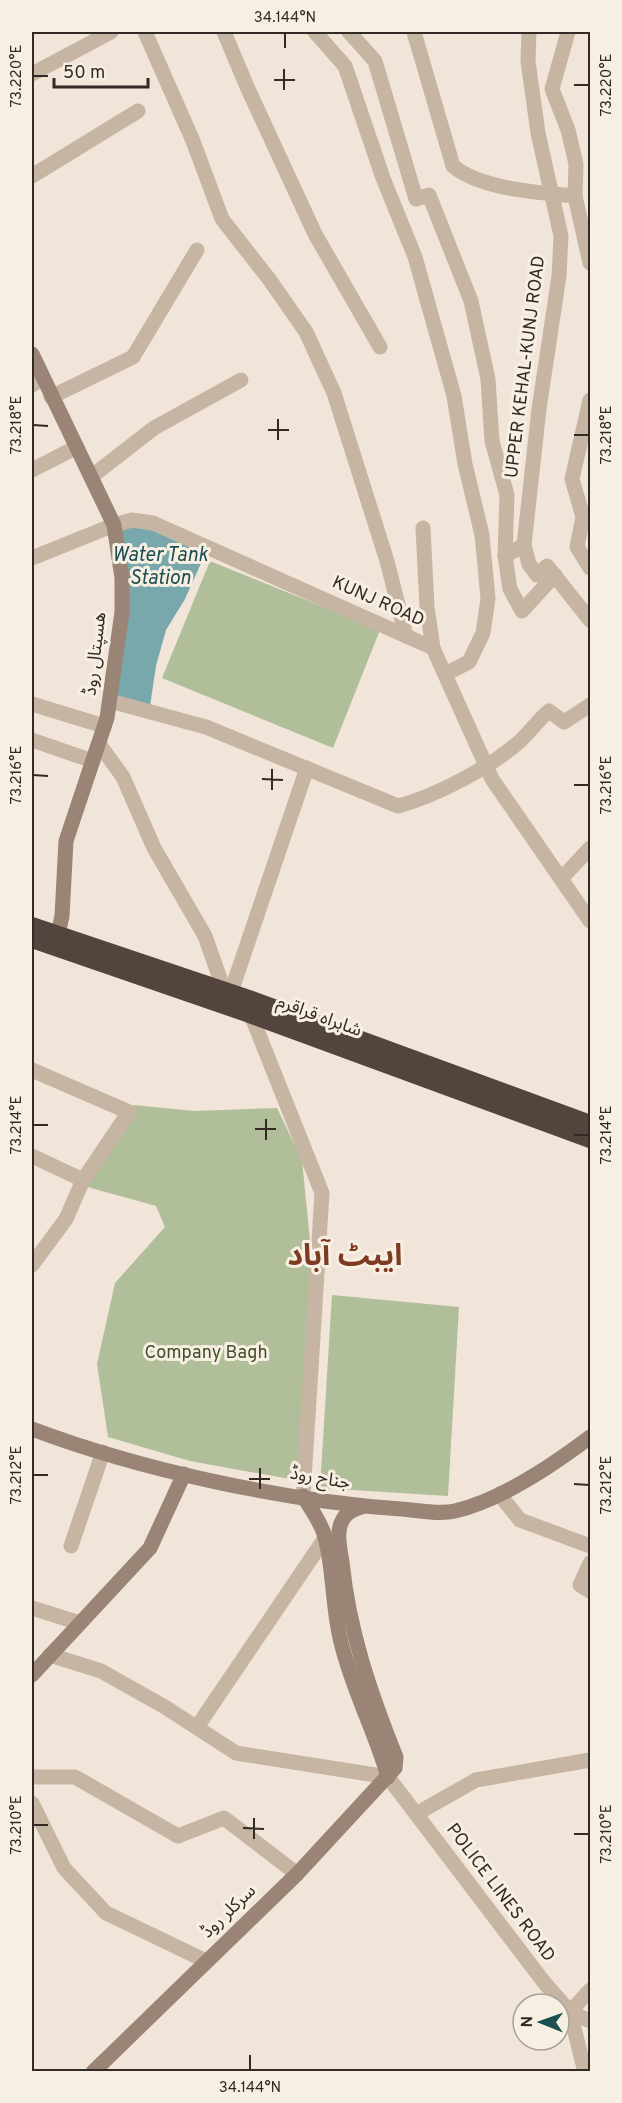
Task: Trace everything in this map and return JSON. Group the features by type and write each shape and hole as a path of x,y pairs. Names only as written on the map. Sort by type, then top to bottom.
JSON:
{"highway":[{"name":"شاہراہ قراقرم","path":"32,926 227,991 591,1124"},
{"name":"شاہراہ قراقرم","path":"32,939 251,1015 591,1139"}],"main road":[{"name":"ھسپتال روڈ","path":"32,354 37,382 51,397 114,525 122,578 122,612 110,700 99,744 66,841 58,934"},
{"name":"جناح روڈ","path":"32,1429 103,1452 184,1474 364,1506 452,1512 499,1494 591,1437"},
{"path":"32,1675 150,1548 184,1474"},
{"path":"303,1496 332,1538"},
{"path":"343,1503 334,1512 332,1602 351,1678 388,1777"},
{"path":"332,1538 347,1512 364,1506"},
{"name":"سرکلر روڈ","path":"93,2072 297,1874 388,1777"}],"street":[{"path":"32,74 111,32"},
{"path":"145,32 193,141 222,219 269,279 306,332 334,393 387,561 406,636"},
{"path":"224,32 315,234 380,347"},
{"path":"315,32 345,66 383,178 415,257 454,396 465,464 482,535 488,598 483,633 469,662 445,674"},
{"path":"349,32 375,61 416,200 429,195 471,301 488,379 492,441 507,495 505,556 510,589 522,611 555,575"},
{"path":"414,32 453,166 464,176 553,194 575,196"},
{"name":"UPPER KEHAL-KUNJ ROAD","path":"524,545 539,409 559,276 561,236 537,133 528,61 529,32"},
{"path":"568,32 552,89 568,130 576,165 575,196 591,263"},
{"path":"32,176 138,111"},
{"path":"51,397 134,357 197,250"},
{"path":"91,477 154,428 241,380"},
{"path":"591,400 572,479 583,517 577,547 591,568"},
{"path":"32,470 77,447"},
{"name":"KUNJ ROAD","path":"32,558 114,525 132,520 153,523 433,648 492,779 591,921"},
{"path":"423,528 427,607 433,648"},
{"path":"505,556 524,545 529,564 537,575 547,566 591,620"},
{"path":"110,700 206,727 398,806 414,802 486,765 521,740 535,722 549,711 564,722 591,705"},
{"path":"33,709 104,726"},
{"path":"32,740 93,761"},
{"path":"99,744 123,777 154,848 205,936 227,991"},
{"path":"227,991 307,768"},
{"path":"561,879 591,848"},
{"path":"251,1015 322,1193 303,1496"},
{"path":"32,1070 129,1112 83,1180 66,1219 32,1265"},
{"path":"32,1156 83,1180"},
{"path":"71,1546 103,1452"},
{"path":"499,1494 520,1520 591,1546"},
{"path":"197,1727 332,1538"},
{"path":"591,1563 580,1585 591,1591"},
{"path":"32,1608 80,1623"},
{"path":"50,1655 101,1671 197,1727 236,1753 388,1777"},
{"path":"416,1814 476,1780 589,1763"},
{"path":"32,1777 75,1777 178,1836 224,1818 297,1874"},
{"name":"POLICE LINES ROAD","path":"388,1777 554,1992"},
{"path":"32,1803 64,1868 106,1913 206,1961"},
{"path":"571,2011 591,1990"},
{"name":"POLICE LINES ROAD","path":"571,2012 591,2021"},
{"path":"571,2016 585,2072"}],"green space":[{"path":"210,561 380,630 333,748 162,678"},
{"name":"Company Bagh","path":"134,1105 194,1111 277,1108 302,1160 314,1282 301,1481 190,1461 108,1437 97,1364 115,1283 165,1227 156,1206 84,1186"},
{"path":"332,1295 459,1307 448,1496 320,1488"}],"water":[{"name":"Water Tank Station","path":"134,523 207,550 185,599 166,630 156,666 150,706 115,699 117,528"}],"district":[{"name":"ایبٹ آباد","path":"345,1257"}]}
